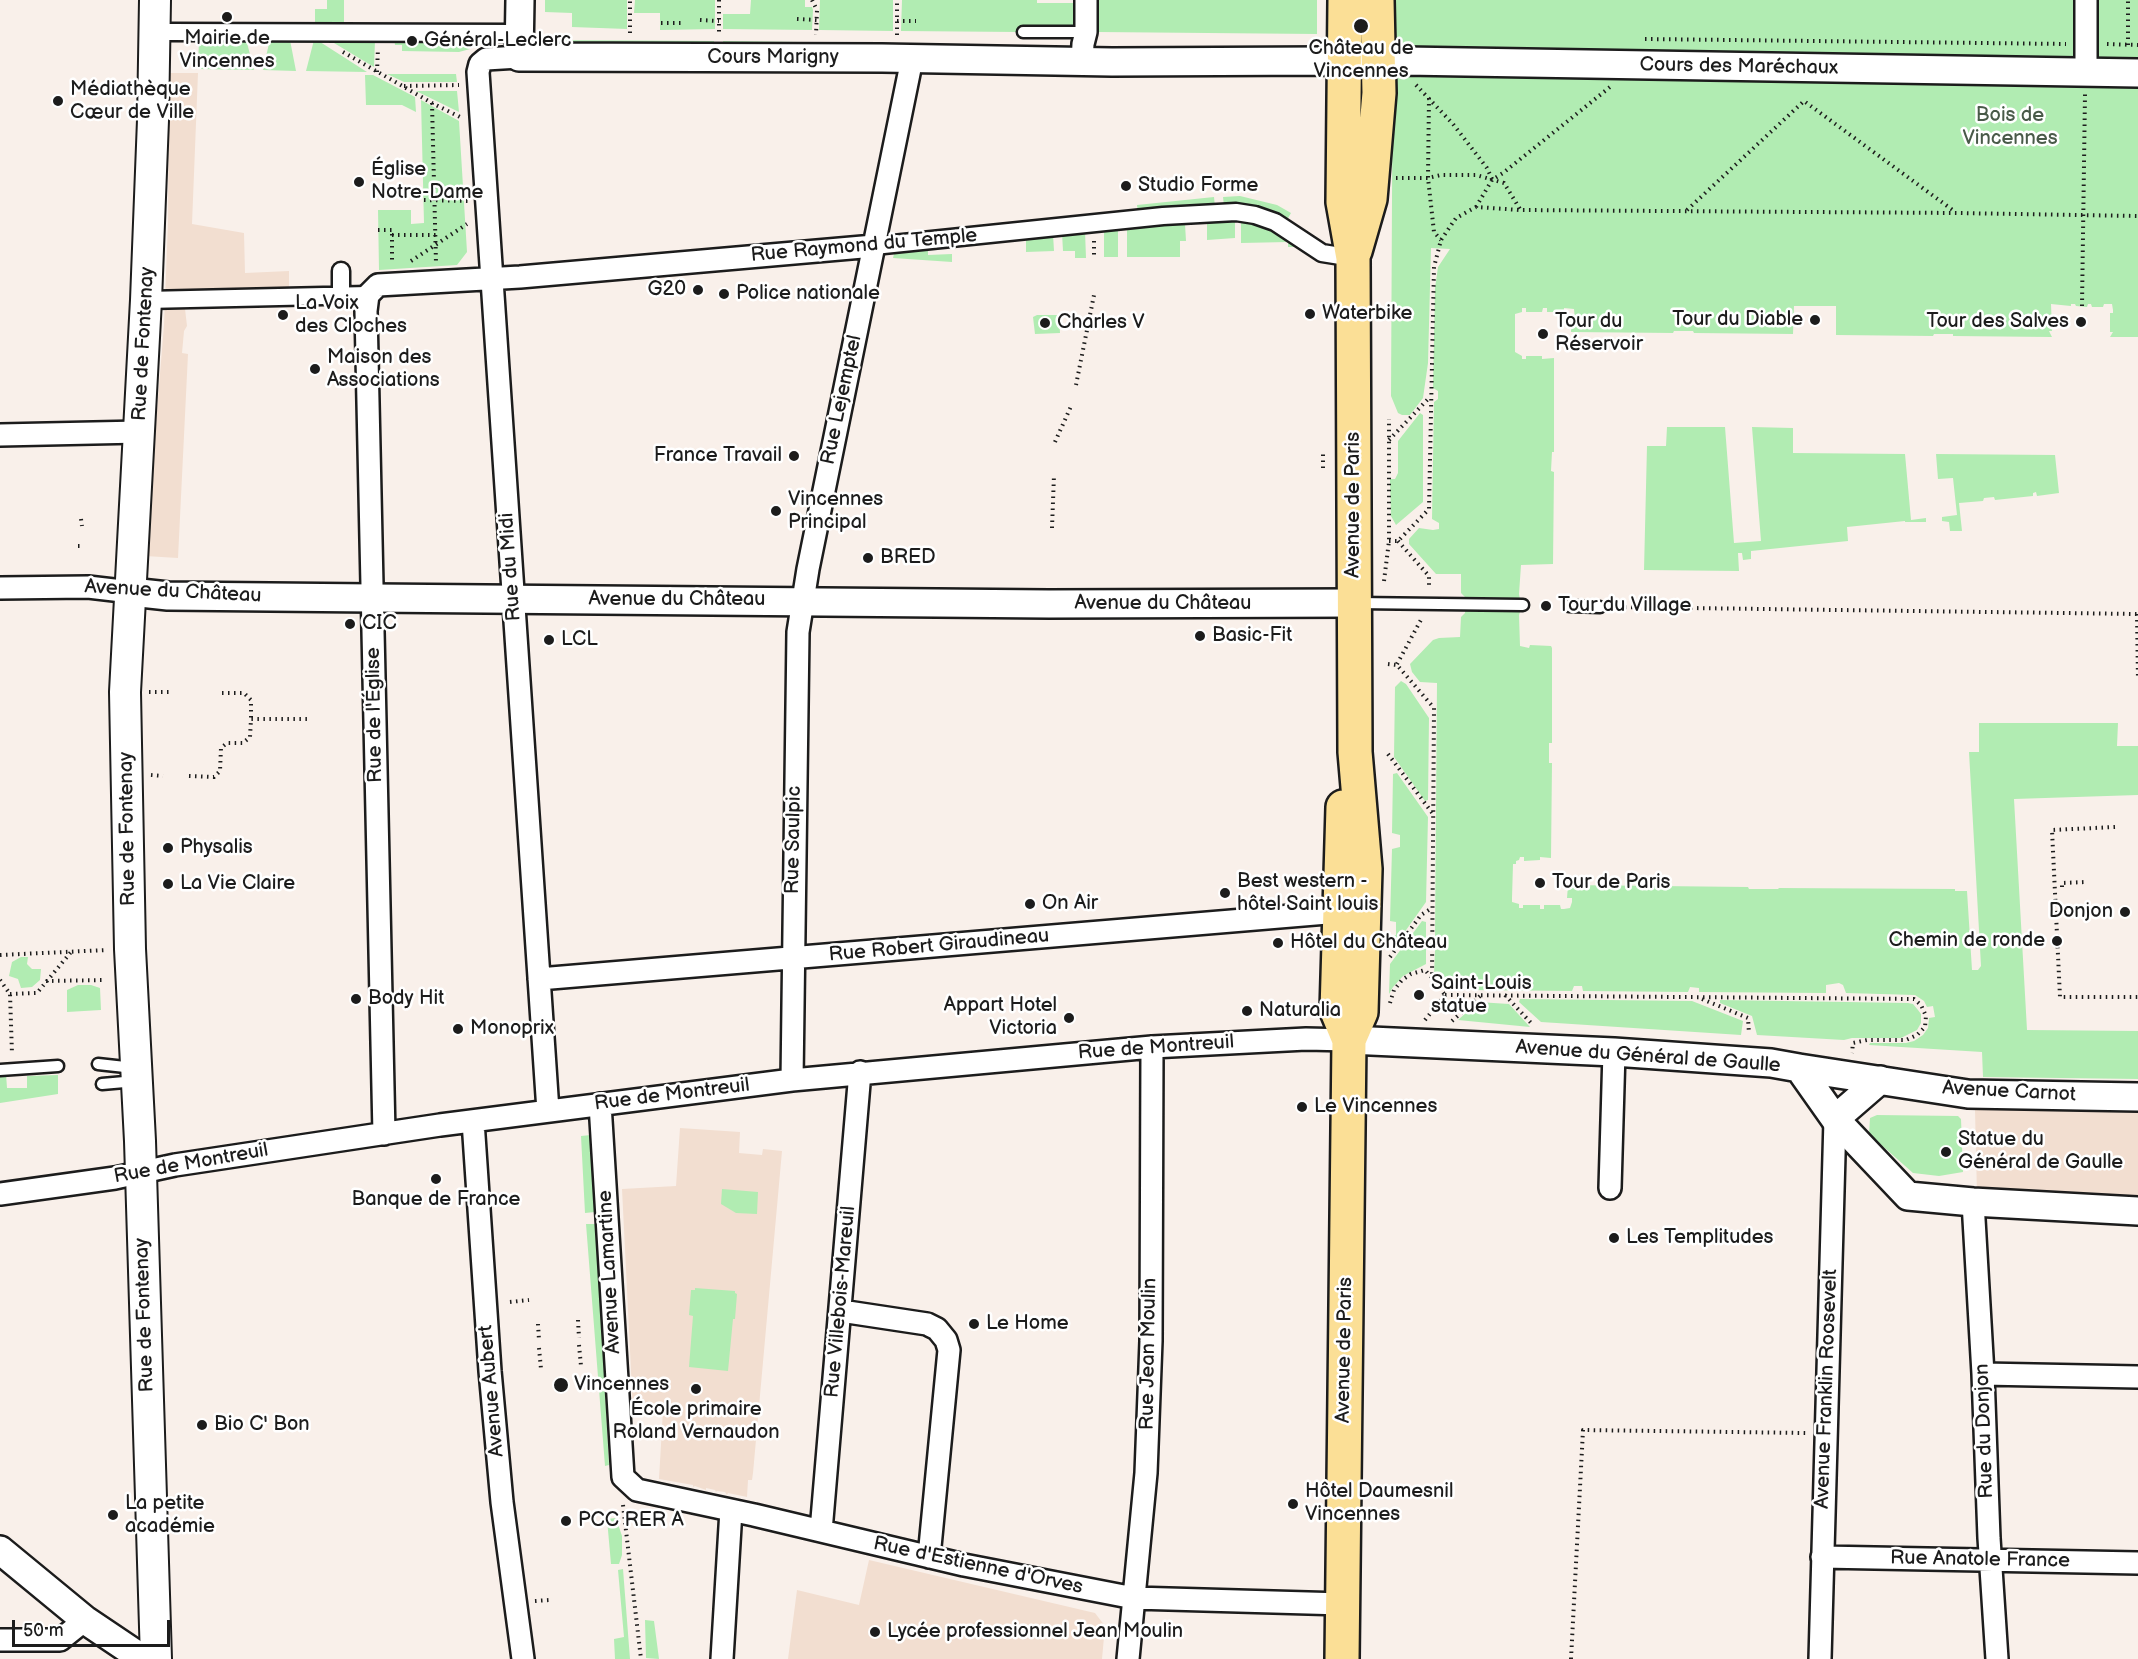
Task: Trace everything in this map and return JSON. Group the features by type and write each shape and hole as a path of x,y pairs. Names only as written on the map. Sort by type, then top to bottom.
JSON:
{"main road":[{"name":"Rue de Fontenay","path":"155,0 146,300 125,692 131,980 140,1172 156,1659"},
{"name":"Avenue de Paris","path":"1342,1659 1349,1040 1361,1012 1365,869 1355,752 1353,258 1343,202 1345,0"},
{"name":"Avenue de Paris","path":"1353,258 1370,199 1379,93 1385,63 1377,0"},
{"name":"Avenue de Paris","path":"1349,1040 1337,1011 1339,912 1342,810 1355,752"}],"street":[{"path":"169,32 344,33 516,45 520,0"},
{"path":"1082,62 1086,32 1086,0"},
{"path":"2085,73 2086,0"},
{"name":"Cours Marigny","path":"516,45 719,59 912,58 1082,62 1344,62"},
{"name":"Rue du Midi","path":"516,45 480,64 478,85 548,1111"},
{"name":"Rue Lejemptel","path":"802,601 912,58"},
{"name":"Cours des Maréchaux","path":"1344,62 2138,73"},
{"name":"Rue Raymond du Temple","path":"373,290 874,246 1163,216 1236,212 1255,215 1275,222 1323,254 1353,258"},
{"path":"341,271 341,296"},
{"path":"146,300 341,296 373,290"},
{"name":"Rue de l'Église","path":"373,290 366,311 373,598 368,679 384,1134"},
{"path":"0,435 140,432"},
{"name":"Avenue du Château","path":"0,588 88,587 168,596 1049,604 1354,603"},
{"name":"Rue Saulpic","path":"792,1080 798,632 802,601"},
{"name":"Rue Robert Giraudineau","path":"539,979 1339,912"},
{"name":"Rue de Montreuil","path":"0,1194 115,1178 175,1165 473,1121 860,1072 1152,1047 1306,1039 1349,1040"},
{"name":"Avenue du Général de Gaulle","path":"1349,1040 1614,1052 1771,1063 1799,1068 1835,1119 1908,1196 2138,1211"},
{"name":"Rue Jean Moulin","path":"1128,1659 1146,1473 1150,1353 1152,1047"},
{"path":"1610,1188 1614,1052"},
{"name":"Avenue Carnot","path":"1799,1068 1968,1094 2138,1097"},
{"name":"Rue Villebois-Mareuil","path":"821,1531 860,1072"},
{"path":"1835,1119 1880,1080"},
{"name":"Avenue Lamartine","path":"600,1104 623,1487"},
{"name":"Avenue Franklin Roosevelt","path":"1820,1659 1835,1119"},
{"name":"Avenue Aubert","path":"473,1121 490,1380 502,1502 523,1659"},
{"name":"Rue du Donjon","path":"1973,1202 1997,1659"},
{"path":"841,1311 927,1324 937,1329 946,1340 948,1350 929,1557"},
{"path":"1983,1374 2138,1377"},
{"name":"Rue d'Estienne d'Orves","path":"623,1487 929,1557 1134,1598 1343,1604"},
{"path":"722,1659 731,1510"},
{"path":"0,1550 85,1620 143,1659"},
{"name":"Rue Anatole France","path":"1822,1557 2138,1563"},
{"path":"0,1640 60,1640 85,1620"}],"lane":[{"path":"1023,32 1086,32"},
{"path":"1354,603 1523,605"},
{"path":"1569,606 1600,607"},
{"path":"98,1064 136,1075"},
{"path":"0,1070 58,1066"},
{"path":"102,1084 136,1075"}],"path":[{"path":"630,0 630,34"},
{"path":"719,0 719,59"},
{"path":"812,0 817,10 816,36"},
{"path":"897,0 897,36"},
{"path":"2128,0 2128,45"},
{"path":"700,20 719,21"},
{"path":"797,20 817,20"},
{"path":"897,21 916,21"},
{"path":"661,22 681,23"},
{"path":"310,33 465,120"},
{"path":"2111,44 2138,45"},
{"path":"1389,541 1398,541 1429,509 1434,267 1441,240 1456,218 1476,207 1492,180 1638,65"},
{"path":"2082,306 2085,73"},
{"path":"403,86 462,85"},
{"path":"1441,240 1434,232 1428,178 1429,98 1453,124 1487,168 1492,180"},
{"path":"1686,210 1804,101 1956,213"},
{"path":"432,103 436,272"},
{"path":"1392,178 1428,178 1441,175 1476,176 1504,183 1520,210"},
{"path":"424,200 472,201"},
{"path":"1476,207 1520,210 2138,216"},
{"path":"410,262 473,220"},
{"path":"373,290 392,274 392,230 378,230"},
{"path":"392,236 436,235"},
{"path":"1076,385 1094,295"},
{"path":"1389,440 1430,398"},
{"path":"1055,442 1072,404"},
{"path":"1384,581 1389,541 1389,418"},
{"path":"1323,451 1323,468"},
{"path":"1052,528 1054,475"},
{"path":"81,519 82,526"},
{"path":"1397,664 1430,605 1429,576 1398,541"},
{"path":"1600,607 2138,614 2138,680"},
{"path":"1388,664 1397,664 1434,708 1432,978"},
{"path":"189,776 214,777 220,771 221,748 227,743 243,743 250,737 251,700 244,693 222,693"},
{"path":"250,719 310,719"},
{"path":"1388,754 1433,814"},
{"path":"2115,827 2052,830 2060,997 2138,997"},
{"path":"2062,887 2062,884 2085,882"},
{"path":"1382,958 1390,957 1421,915 1432,908"},
{"path":"0,955 99,951"},
{"path":"10,994 37,993 71,952"},
{"path":"1390,999 1402,980 1411,974 1425,970 1445,995"},
{"path":"0,980 10,994 13,1069"},
{"path":"46,981 131,980"},
{"path":"1445,995 1914,999 1921,1005 1926,1016 1925,1027 1917,1035 1906,1040 1867,1040 1853,1043 1853,1046"},
{"path":"1424,1022 1425,1017 1442,1001 1445,995"},
{"path":"1505,995 1532,1025"},
{"path":"1451,1024 1453,1019 1481,996"},
{"path":"1699,997 1748,1018 1749,1034"},
{"path":"510,1302 529,1300"},
{"path":"578,1320 579,1338"},
{"path":"538,1324 539,1340"},
{"path":"579,1345 581,1366"},
{"path":"539,1348 541,1369"},
{"path":"1571,1659 1583,1430 1805,1433"},
{"path":"623,1487 641,1659"}],"shaded area":[{"path":"169,73 198,73 192,224 244,233 245,273 289,271 289,297 184,300 187,326 184,331 182,353 188,354 178,558 145,556 164,325 168,222"},
{"path":"2138,1109 2138,1206 1977,1195 1975,1110"},
{"path":"680,1128 740,1132 739,1153 762,1155 763,1149 782,1151 753,1473 752,1480 748,1480 747,1497 728,1493 727,1495 725,1492 659,1479 663,1410 633,1411 622,1189 676,1186"},
{"name":"Lycée professionnel Jean Moulin","path":"869,1560 1095,1613 1105,1626 1102,1659 788,1659 797,1590 859,1605"}],"green space":[{"path":"327,0 344,0 344,24 315,24 315,9 327,9"},
{"path":"545,0 627,0 627,29 572,27 572,13 545,12"},
{"path":"635,0 715,0 715,29 660,30 660,13 634,13"},
{"path":"751,0 805,0 805,7 812,7 813,10 812,30 723,29 723,14 750,14"},
{"path":"820,0 893,0 893,31 819,30"},
{"path":"902,0 1037,0 1037,3 1081,3 1076,27 1018,27 1017,32 901,31"},
{"path":"1098,0 1317,0 1317,34 1098,32"},
{"name":"Bois de Vincennes","path":"1393,0 2138,0 2138,337 2110,337 2113,332 2110,332 2112,304 2092,307 2088,304 2087,307 2075,304 2071,306 2051,304 2052,331 2049,331 2052,337 1953,336 1953,334 1934,334 1933,336 1836,335 1836,306 1794,306 1793,334 1694,333 1693,331 1674,331 1673,333 1571,332 1571,320 1575,320 1574,309 1564,308 1564,312 1547,312 1547,308 1543,308 1542,312 1526,312 1526,308 1522,308 1522,312 1515,314 1515,352 1522,356 1522,359 1526,359 1526,356 1542,356 1542,359 1554,358 1554,452 1552,452 1551,471 1554,472 1553,564 1521,565 1519,594 1520,600 1523,600 1523,612 1519,615 1520,646 1529,648 1530,645 1551,646 1552,648 1552,743 1549,743 1549,763 1552,763 1551,858 1540,857 1540,860 1524,861 1524,857 1520,857 1516,864 1513,864 1512,902 1519,904 1519,908 1523,908 1523,905 1540,905 1540,909 1544,909 1544,905 1560,905 1561,909 1570,908 1572,898 1567,898 1568,885 1748,887 1749,889 1955,889 1955,891 1967,891 1972,970 1978,970 1981,966 1969,752 1979,752 1979,723 2118,723 2117,746 2138,746 2138,795 2014,799 2027,1030 2138,1031 2138,1079 1983,1077 1982,1052 1869,1045 1870,1043 1914,1041 1928,1028 1929,1018 1935,1017 1933,1006 1927,1007 1924,1001 1915,995 1846,993 1843,985 1839,983 1826,985 1826,993 1699,992 1699,988 1690,987 1688,992 1583,991 1582,986 1574,986 1572,991 1470,990 1469,985 1459,985 1457,990 1443,989 1434,975 1435,950 1440,949 1440,940 1435,939 1437,683 1420,682 1412,672 1410,664 1433,640 1460,637 1461,617 1465,613 1466,598 1461,593 1461,574 1436,574 1409,544 1409,539 1419,528 1439,529 1439,523 1432,519 1434,402 1438,399 1438,391 1433,388 1435,288 1438,267 1450,249 1431,248 1428,363 1423,398 1410,415 1402,415 1398,413 1391,396"},
{"path":"394,38 470,39 470,49 459,52 402,51 402,45 395,45"},
{"path":"199,39 246,39 254,70 198,69"},
{"path":"270,39 290,40 296,71 263,70"},
{"path":"314,40 317,40 367,72 306,71"},
{"path":"334,40 375,41 374,67 334,43"},
{"path":"545,40 714,41 714,47 545,46"},
{"path":"723,41 878,43 878,49 723,47"},
{"path":"387,74 456,74 457,82 404,82"},
{"path":"365,75 373,75 415,97 416,112 402,105 366,105"},
{"path":"416,91 457,91 459,112"},
{"path":"421,100 459,121 467,252 457,265 379,270 378,210 411,210 411,224 424,223"},
{"path":"1240,196 1277,205 1291,213 1287,220 1224,206 1223,197"},
{"path":"1214,197 1215,207 1138,214 1137,205"},
{"path":"1235,219 1235,238 1207,240 1207,222"},
{"path":"1241,219 1264,224 1301,247 1288,247 1288,242 1241,243"},
{"path":"1185,224 1186,241 1180,241 1180,257 1127,257 1127,227"},
{"path":"1118,228 1118,257 1104,257 1104,229"},
{"path":"1085,231 1086,258 1075,258 1075,251 1063,251 1062,233"},
{"path":"1053,234 1054,251 1026,252 1026,237"},
{"path":"928,246 928,255 952,254 952,262 893,258 895,250"},
{"path":"1059,315 1060,333 1035,334 1033,317"},
{"path":"1420,413 1423,415 1423,502 1396,525 1391,516 1390,479 1395,479 1398,473 1398,441"},
{"path":"1667,427 1725,427 1734,543 1761,541 1752,427 1793,428 1793,453 1905,454 1911,520 1926,518 1926,522 1905,521 1847,527 1848,541 1751,551 1751,559 1743,560 1742,553 1738,553 1739,571 1644,570 1647,446 1666,446"},
{"path":"1936,454 2055,455 2059,493 2037,496 2036,492 2033,496 1995,500 1994,497 1984,498 1983,501 1959,503 1962,531 1950,531 1949,522 1942,521 1942,517 1957,515 1953,478 1938,479"},
{"path":"1401,681 1406,684 1429,718 1428,800 1425,801 1394,757 1395,687"},
{"path":"1397,773 1428,817 1426,902 1394,947 1390,941 1391,936 1396,935 1396,922 1390,921 1392,849 1400,847 1400,835 1392,833 1393,774"},
{"path":"1422,921 1426,922 1426,964 1403,976 1389,994 1390,964"},
{"path":"21,957 28,957 27,964 32,969 41,969 40,980 32,987 21,988 18,979 9,976 12,962"},
{"path":"78,985 100,988 101,1010 67,1012 67,990"},
{"path":"1520,999 1692,1001 1743,1021 1741,1035 1541,1022 1519,1002"},
{"path":"1720,1000 1908,1003 1913,1004 1921,1014 1921,1023 1917,1030 1901,1038 1844,1040 1757,1035 1752,1016 1720,1003"},
{"path":"1478,1002 1509,1004 1530,1027 1458,1020"},
{"path":"6,1074 7,1088 27,1088 27,1076 58,1075 58,1094 0,1103 0,1075"},
{"path":"1877,1115 1958,1116 1961,1119 1963,1172 1939,1176 1913,1173 1869,1134 1870,1118"},
{"path":"591,1135 595,1212 585,1213 581,1136"},
{"path":"722,1189 758,1192 757,1214 736,1213 721,1204"},
{"path":"586,1224 596,1224 609,1465 605,1466"},
{"path":"695,1288 735,1291 737,1294 728,1371 689,1367 693,1316 689,1315 691,1290"},
{"path":"616,1518 622,1536 622,1555 619,1564 611,1564 607,1519"},
{"path":"623,1569 630,1659 615,1659 614,1639 624,1637 618,1570"},
{"path":"645,1620 654,1621 659,1659 646,1658"}],"place":[{"name":"Mairie de Vincennes","path":"227,17"},
{"name":"Château de Vincennes","path":"1361,26"},
{"name":"Général-Leclerc","path":"412,41"},
{"name":"Médiathèque Cœur de Ville","path":"58,101"},
{"name":"Église Notre-Dame","path":"359,182"},
{"name":"Studio Forme","path":"1126,186"},
{"name":"G20","path":"698,290"},
{"name":"Police nationale","path":"724,294"},
{"name":"Waterbike","path":"1310,314"},
{"name":"La Voix des Cloches","path":"283,315"},
{"name":"Tour du Diable","path":"1815,320"},
{"name":"Tour des Salves","path":"2081,322"},
{"name":"Charles V","path":"1045,323"},
{"name":"Tour du Réservoir","path":"1543,334"},
{"name":"Maison des Associations","path":"315,369"},
{"name":"France Travail","path":"794,456"},
{"name":"Vincennes Principal","path":"776,511"},
{"name":"BRED","path":"868,558"},
{"name":"Tour du Village","path":"1546,606"},
{"name":"CIC","path":"350,624"},
{"name":"Basic-Fit","path":"1200,636"},
{"name":"LCL","path":"549,640"},
{"name":"Physalis","path":"168,848"},
{"name":"Tour de Paris","path":"1540,883"},
{"name":"La Vie Claire","path":"168,884"},
{"name":"Best western - hôtel Saint louis","path":"1225,893"},
{"name":"On Air","path":"1030,904"},
{"name":"Donjon","path":"2125,912"},
{"name":"Chemin de ronde","path":"2057,941"},
{"name":"Hôtel du Château","path":"1278,943"},
{"name":"Saint-Louis statue","path":"1419,995"},
{"name":"Body Hit","path":"356,999"},
{"name":"Naturalia","path":"1247,1011"},
{"name":"Appart Hotel Victoria","path":"1069,1018"},
{"name":"Monoprix","path":"458,1029"},
{"name":"Le Vincennes","path":"1302,1107"},
{"name":"Statue du Général de Gaulle","path":"1946,1152"},
{"name":"Banque de France","path":"436,1179"},
{"name":"Les Templitudes","path":"1614,1238"},
{"name":"Le Home","path":"974,1324"},
{"name":"Vincennes","path":"561,1385"},
{"name":"École primaire Roland Vernaudon","path":"696,1389"},
{"name":"Bio C' Bon","path":"202,1425"},
{"name":"Hôtel Daumesnil Vincennes","path":"1293,1504"},
{"name":"La petite académie","path":"113,1515"},
{"name":"PCC RER A","path":"566,1521"},
{"name":"Lycée professionnel Jean Moulin","path":"875,1632"}]}
